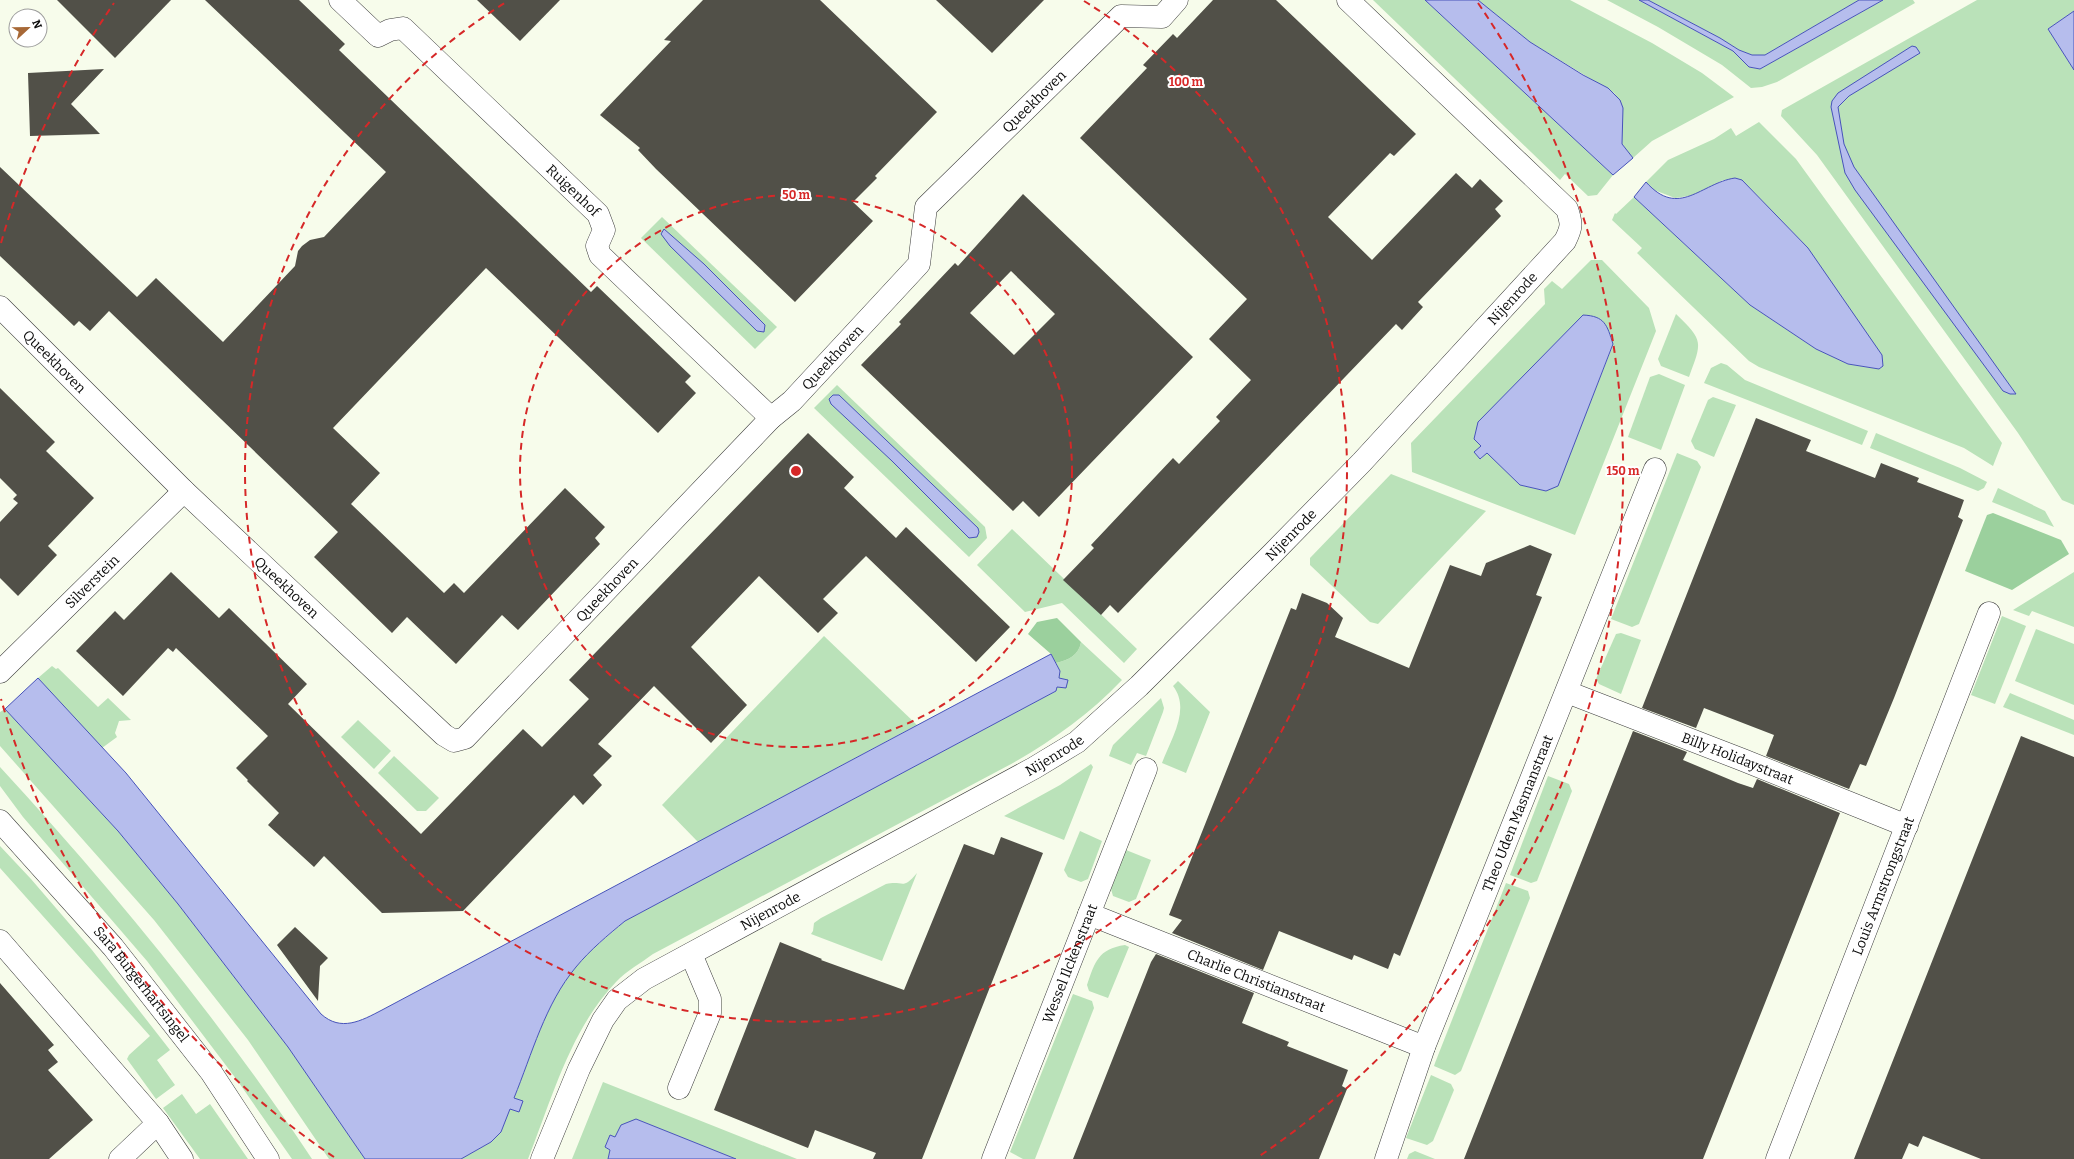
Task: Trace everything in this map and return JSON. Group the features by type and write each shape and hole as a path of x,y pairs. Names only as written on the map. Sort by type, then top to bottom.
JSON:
{"street":[{"name":"Ruigenhof","path":"340,0 378,36 390,30 403,28 598,214 604,230 597,246 600,255 771,418"},
{"name":"Queekhoven","path":"0,307 184,491 444,735 454,741 465,738 771,418 792,401 919,264 926,207 1121,16 1162,17 1177,0"},
{"name":"Nijenrode","path":"542,1159 579,1069 603,1020 617,1000 644,979 1034,768 1077,742 1139,686 1362,462 1565,241 1571,229 1571,220 1567,209 1348,0"},
{"name":"Theo Uden Masmanstraat","path":"1386,1159 1424,1047 1568,692 1655,470"},
{"name":"Silverstein","path":"0,672 184,491"},
{"name":"Louis Armstrongstraat","path":"1777,1159 1989,613"},
{"name":"Billy Holidaystraat","path":"1568,692 1743,760 1906,826"},
{"name":"Wessel Ilckenstraat","path":"993,1159 1146,769"},
{"name":"Sara Burgerhartsingel","path":"0,820 113,947 211,1072 268,1159"},
{"name":"Charlie Christianstraat","path":"1089,914 1424,1047"},
{"path":"0,940 158,1123 182,1159"},
{"path":"679,1088 710,1013 710,999 691,954"},
{"path":"120,1159 158,1123"}],"green space":[{"path":"1373,0 1425,0 1613,175 1597,195 1588,196 1565,174 1560,180"},
{"path":"1478,0 1570,0 1652,43 1702,73 1734,97 1652,141 1633,158 1622,144 1622,111 1621,105 1614,93 1530,42"},
{"path":"1607,0 1639,0 1733,51 1749,67 1760,69 1883,0 1913,0 1915,3 1777,82 1762,87 1751,88 1722,65 1658,27"},
{"path":"1648,0 1859,0 1765,55 1752,55 1739,50 1720,38"},
{"path":"1977,0 2074,0 2074,11 2048,29 2074,70 2074,505 2062,500 2018,433 1817,155 1781,116 1782,110"},
{"path":"1759,122 1796,159 2002,443 1993,466 1964,448 1759,367 1749,361 1637,253 1642,248 1612,220 1615,213 1616,214 1634,197 1750,305 1816,349 1848,364 1879,369 1808,248 1742,180 1723,180 1695,195 1675,198 1654,190 1646,182 1668,160 1714,139 1731,128 1736,136"},
{"path":"662,217 777,327 755,349 641,238"},
{"path":"1591,260 1602,260 1649,308 1656,331 1575,535 1412,472 1411,443 1545,304 1544,289 1552,281 1562,289","holes":["1613,345 1568,459 1546,491 1520,485 1487,452 1481,459 1475,452"]},
{"path":"1676,314 1692,330 1698,342 1698,349 1689,377 1661,366 1658,359"},
{"path":"1721,363 1727,365 1745,380 1868,431 1862,445 1704,383 1711,368"},
{"path":"1659,374 1685,385 1661,450 1628,437 1650,377"},
{"path":"837,385 985,527 987,538 969,557 814,408"},
{"path":"1713,397 1736,405 1714,457 1695,449 1691,441 1708,400"},
{"path":"1876,433 1960,468 1987,482 1984,488 1978,491 1870,448"},
{"path":"1677,453 1697,461 1701,467 1639,624 1632,627 1611,619"},
{"path":"1391,474 1486,511 1378,624 1370,622 1310,565 1310,558"},
{"path":"1998,488 2045,511 2054,527 1992,502"},
{"path":"1993,513 2061,540 2069,554 2012,590 1965,571 1987,515"},
{"path":"1012,529 1137,649 1124,663 1062,603 1025,612 977,565"},
{"path":"2074,572 2074,627 2032,611 2029,616 2013,610"},
{"path":"2002,616 2026,626 1995,704 1971,695"},
{"path":"1057,618 1081,642 1076,654 1056,663 1051,654 1028,634 1037,622"},
{"path":"2036,629 2074,644 2074,705 2015,681"},
{"path":"1621,633 1641,640 1621,694 1599,684 1596,679 1616,634"},
{"path":"824,636 917,725 698,842 662,805"},
{"path":"1081,642 1122,680 1084,715 1057,736 1013,763 653,954 624,974 600,1001 586,1021 574,1043 554,1089 528,1159 461,1159 491,1142 501,1132 510,1108 519,1111 514,1098 540,1030 556,997 565,981 581,961 599,943 625,921 1056,691 1060,671 1056,663 1076,654"},
{"path":"52,666 56,669 58,668 98,707 108,698 131,720 119,721 115,733 117,737 102,748 38,678"},
{"path":"1178,681 1210,712 1186,773 1162,763 1178,724 1180,714 1178,695 1173,686"},
{"path":"2010,693 2074,720 2074,735 2003,707"},
{"path":"1161,698 1164,708 1163,712 1146,756 1137,753 1131,765 1109,756 1113,745"},
{"path":"5,709 118,831 178,904 288,1047 365,1159 329,1159 248,1040 154,920 0,746 0,712"},
{"path":"358,720 391,751 374,769 341,737"},
{"path":"394,756 439,798 426,811 417,811 378,773"},
{"path":"1091,764 1093,767 1064,840 1004,816 1060,785"},
{"path":"0,767 83,860 164,957 240,1056 312,1159 292,1159 237,1080 147,961 23,817 0,786"},
{"path":"1548,776 1569,784 1572,791 1537,881 1531,883 1510,875"},
{"path":"1080,831 1102,841 1088,879 1081,882 1068,877 1064,870"},
{"path":"0,846 31,879 92,950 170,1050 157,1060 175,1085 156,1099 127,1059 129,1055 150,1036 0,868"},
{"path":"1126,850 1151,860 1136,899 1129,902 1113,896 1111,889"},
{"path":"917,873 882,961 811,934 814,923 821,918 886,884 903,884 908,882"},
{"path":"1506,883 1528,891 1530,898 1461,1071 1455,1075 1434,1066"},
{"path":"1125,945 1129,947 1108,998 1089,991 1087,985 1095,963 1103,953"},
{"path":"1073,994 1092,1001 1094,1008 1035,1159 1023,1159 1010,1152"},
{"path":"1431,1075 1451,1084 1454,1090 1433,1141 1427,1145 1406,1138"},
{"path":"603,1082 797,1159 736,1159 636,1119 615,1137 610,1135 605,1147 610,1150 608,1159 572,1159"},
{"path":"182,1094 196,1114 210,1104 248,1159 200,1159 163,1108"},
{"path":"1415,1151 1435,1159 1407,1159 1409,1154"}],"water":[{"path":"1425,0 1478,0 1530,42 1583,75 1608,88 1620,100 1623,108 1622,144 1633,158 1613,175"},
{"path":"1639,0 1648,0 1720,38 1739,50 1752,55 1765,55 1859,0 1883,0 1760,69 1749,67 1733,51"},
{"path":"2074,11 2074,70 2048,29"},
{"path":"1912,46 1916,47 1920,53 1849,96 1838,107 1844,144 1854,167 2016,394 2010,394 2003,391 1855,190 1845,173 1831,107 1832,101 1838,93"},
{"path":"1735,178 1742,180 1808,248 1882,355 1883,366 1879,369 1848,364 1816,349 1750,305 1634,197 1646,182 1658,193 1669,198 1680,198 1690,196 1723,181"},
{"path":"664,229 704,264 765,325 764,332 757,331 670,246 661,234"},
{"path":"1583,315 1596,317 1601,320 1607,327 1613,344 1558,486 1546,491 1520,485 1487,453 1480,459 1474,452 1481,446 1474,439 1478,422"},
{"path":"833,395 839,395 978,528 979,532 977,537 969,538 892,461 831,404 829,399"},
{"path":"1051,654 1060,671 1059,678 1068,680 1066,688 1057,687 1056,691 625,921 612,932 581,961 565,981 556,997 540,1030 514,1098 523,1101 519,1112 510,1109 501,1132 491,1142 461,1159 365,1159 288,1047 178,904 118,831 5,709 38,678 126,773 321,1014 336,1023 344,1024 359,1021 382,1010"},
{"path":"636,1119 736,1159 608,1159 610,1150 605,1147 610,1135 615,1137 621,1125"}],"building":[{"path":"57,0 171,0 115,58"},
{"path":"205,0 299,0 345,44 339,50 591,292 597,286 691,376 685,382 696,393 658,433 486,268 333,428 380,473 351,504 444,593 454,583 464,593 565,488 605,527 595,538 600,544 518,630 502,615 456,664 407,617 392,633 314,557 338,532 109,311 90,331 79,321 74,326 0,256 0,167 137,297 156,278 223,342 295,266 298,251 302,246 310,240 324,237 386,172"},
{"path":"477,0 560,0 520,41"},
{"path":"703,0 820,0 937,112 875,176 877,178 853,202 873,221 795,302 656,169 638,150 640,148 600,115 671,41 664,40"},
{"path":"936,0 1044,0 992,53"},
{"path":"1213,0 1276,0 1416,134 1394,156 1390,153 1328,217 1372,260 1456,173 1472,188 1480,179 1503,201 1495,209 1501,216 1418,302 1423,307 1402,330 1396,324 1118,613 1110,605 1101,615 1063,580 1094,548 1091,545 1173,458 1179,464 1220,421 1216,417 1251,380 1209,339 1247,299 1080,138 1147,68 1143,65 1173,34 1177,38"},
{"path":"104,69 71,104 100,134 30,136 28,73"},
{"path":"1023,194 1193,357 1039,517 1023,501 1013,511 861,365 901,324 899,322 955,263 958,266","holes":["1011,271 1055,314 1014,355 970,313"]},
{"path":"0,388 55,442 46,451 94,498 48,546 57,555 18,596 0,578 0,522 18,503 13,499 17,495 0,478"},
{"path":"1756,418 1811,440 1806,451 1875,478 1881,463 1919,478 1917,482 1964,500 1958,517 1963,520 1894,698 1866,766 1860,764 1849,789 1766,756 1774,735 1704,708 1696,728 1642,708"},
{"path":"808,433 854,477 844,488 896,538 906,527 1010,627 976,662 866,556 823,599 838,613 818,633 759,576 691,647 747,705 711,743 654,686 598,744 612,756 593,775 602,785 583,805 574,795 463,911 382,913 324,856 314,867 268,825 279,813 236,768 268,736 176,648 173,652 168,648 123,696 76,651 115,611 124,620 171,572 219,618 229,608 307,684 288,704 421,834 523,729 542,747 589,699 569,680"},
{"path":"1530,545 1552,554 1536,595 1542,597 1400,956 1394,953 1388,969 1354,955 1352,960 1279,931 1263,970 1172,933 1182,920 1169,915 1291,608 1296,610 1302,593 1327,603 1343,618 1335,637 1409,668 1450,565 1481,576 1486,563"},
{"path":"1633,731 1687,752 1683,760 1738,783 1753,788 1757,779 1840,813 1765,1003 1703,1159 1464,1159"},
{"path":"2021,736 2074,757 2074,1159 1981,1159 1923,1136 1918,1147 1909,1143 1902,1159 1854,1159"},
{"path":"1001,837 1043,853 922,1159 873,1159 876,1153 815,1130 808,1148 714,1110 780,942 822,959 821,960 904,990 964,844 994,855"},
{"path":"295,927 328,958 320,966 318,1001 277,945"},
{"path":"1156,954 1254,993 1242,1023 1289,1042 1287,1046 1348,1070 1342,1086 1347,1089 1319,1159 1073,1159 1151,962"},
{"path":"0,983 54,1045 48,1050 58,1062 48,1070 93,1120 49,1159 0,1159"}]}
